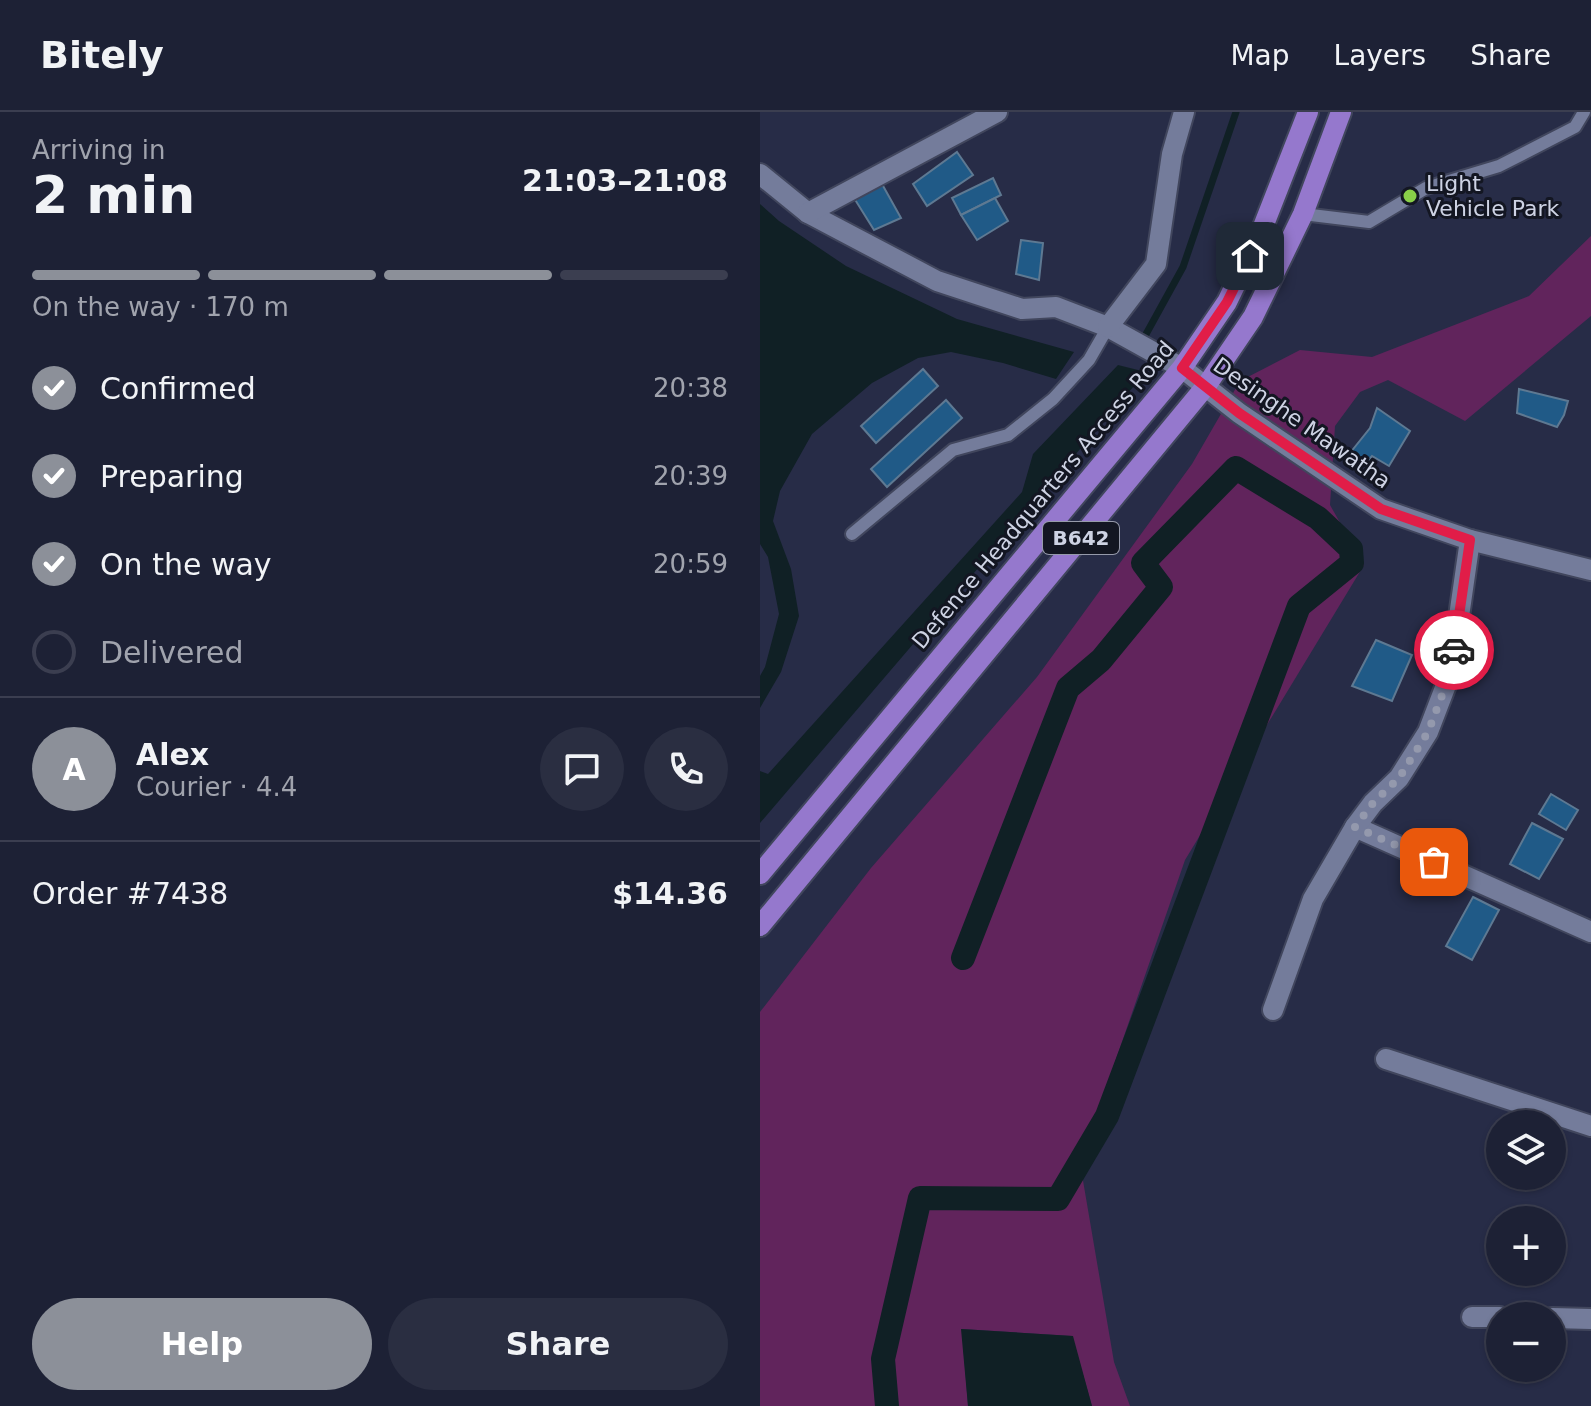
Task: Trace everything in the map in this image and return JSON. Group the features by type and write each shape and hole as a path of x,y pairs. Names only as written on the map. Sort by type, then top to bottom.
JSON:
{"main road":[{"name":"Defence Headquarters Access Road","path":"760,874 1182,368 1227,302 1254,246 1308,112"},
{"name":"B642","path":"760,926 1206,386 1253,317 1303,214 1341,112"}],"street":[{"path":"808,213 997,112"},
{"path":"1108,327 1156,264 1172,154 1184,112"},
{"name":"Desinghe Mawatha","path":"760,174 808,213 937,281 1022,309 1056,307 1108,327 1182,368 1239,413 1381,509 1470,540 1591,570"},
{"path":"1273,1010 1313,899 1355,827 1373,803 1399,778 1428,732 1451,672 1470,540"},
{"path":"1355,827 1591,932"},
{"path":"1386,1059 1591,1126"},
{"path":"1472,1317 1486,1317"},
{"path":"1566,1318 1591,1319"}],"lane":[{"path":"1303,214 1369,222 1426,188 1499,166 1575,127 1584,112"},
{"path":"852,534 953,450 1008,435 1031,417 1053,399 1089,360 1108,327"}],"shaded area":[{"path":"760,204 779,221 846,266 957,319 1074,352 1056,379 951,352 918,358 872,383 812,434 780,491 773,521 791,569 799,616 781,672 760,708 760,676 779,614 768,557 760,544"},
{"path":"1591,236 1591,316 1465,421 1388,380 1360,392 1335,426 1330,505 1364,565 1185,860 1080,1163 1114,1362 1130,1406 1092,1406 1072,1336 962,1329 968,1406 760,1406 760,1012 871,868 1037,677 1192,464 1240,381 1300,350 1372,357 1529,296"},
{"path":"1118,365 1146,372 760,823 760,771 768,774 1022,492 1033,454"},
{"path":"961,1329 1073,1336 1092,1406 968,1406"}],"building":[{"path":"957,152 973,175 927,206 913,184"},
{"path":"993,178 1001,195 961,215 952,198"},
{"path":"882,184 901,218 874,230 854,198"},
{"path":"995,198 1008,221 977,240 961,215"},
{"path":"1021,240 1043,243 1039,280 1016,274"},
{"path":"923,369 938,386 876,443 861,426"},
{"path":"1519,389 1568,401 1557,427 1517,413"},
{"path":"946,400 962,418 887,487 871,469"},
{"path":"1377,408 1410,431 1389,466 1372,456 1364,465 1350,453 1370,428"},
{"path":"1376,640 1412,655 1392,701 1352,686"},
{"path":"1551,794 1578,810 1566,830 1539,814"},
{"path":"1532,823 1563,839 1539,879 1510,864"},
{"path":"1473,897 1499,910 1472,960 1446,946"}],"waterway":[{"path":"1145,336 1183,267 1236,112"},
{"path":"887,1406 883,1359 920,1198 1058,1199 1107,1116 1299,606 1352,563 1351,549 1318,518 1236,468 1143,563 1161,587 1101,660 1068,688 963,958"}],"way so far":[{"path":"1434,862 1355,827 1373,803 1399,778 1428,732 1451,672 1454,650"}],"place":[{"name":"Light Vehicle Park","path":"1410,196"}],"route":[{"path":"1250,256 1227,302 1182,368 1239,413 1381,509 1470,540 1454,650"}]}
